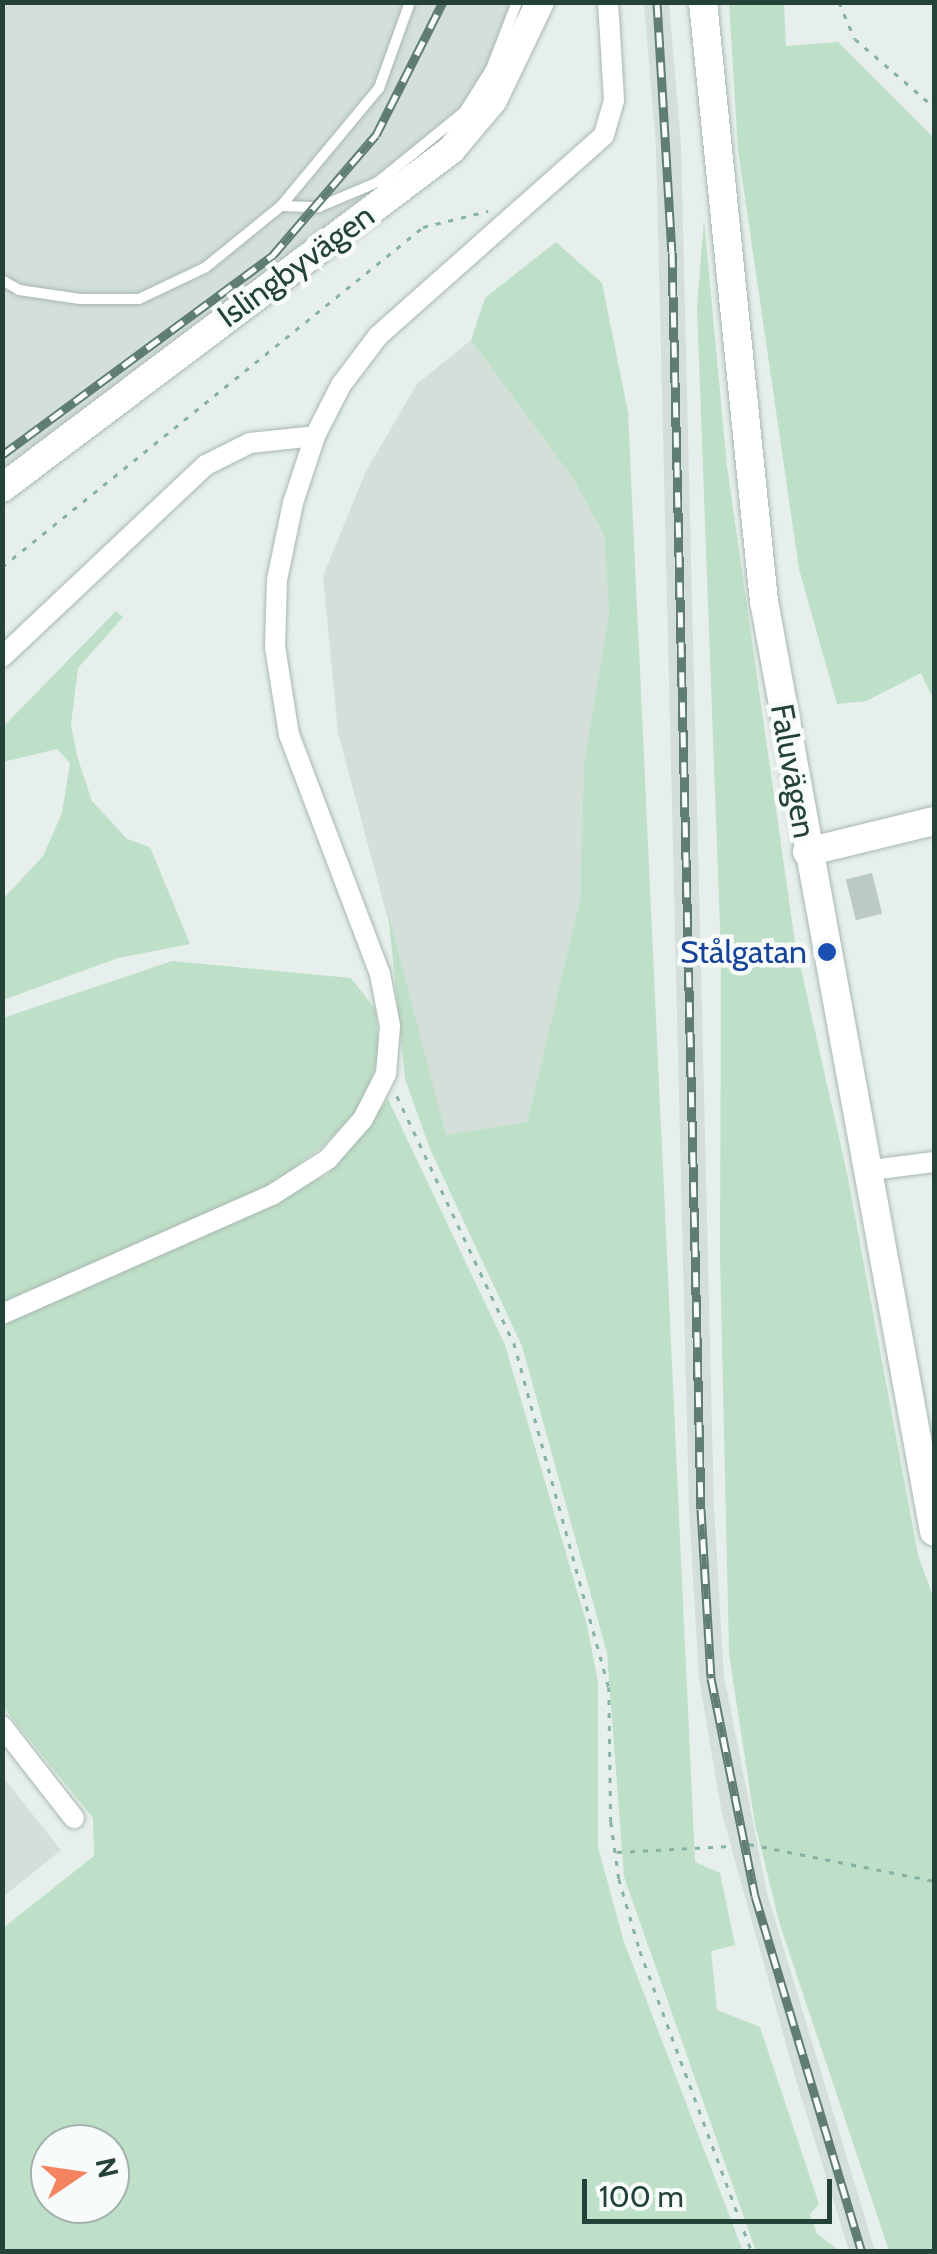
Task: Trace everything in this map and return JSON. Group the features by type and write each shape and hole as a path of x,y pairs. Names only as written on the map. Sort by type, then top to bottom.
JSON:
{"street":[{"name":"Islingbyvägen","path":"2,488 451,150 492,100 540,2"},
{"path":"2,1314 272,1196 328,1158 363,1119 386,1074 390,1026 380,974 289,734 275,648 277,580 315,436 341,385 378,336 604,136 614,100 608,2"},
{"name":"Faluvägen","path":"703,2 764,600 807,852 872,1170 934,1532"},
{"path":"2,658 206,465 250,443 315,436"},
{"path":"807,852 934,822"},
{"path":"872,1170 934,1162"},
{"path":"2,1726 74,1818"}],"lane":[{"path":"2,280 20,290 80,299 139,299 206,267 281,206 379,88 410,2"},
{"path":"281,206 319,207 378,182 464,112 492,69 517,2"}],"path":[{"path":"838,2 855,39 934,108"},
{"path":"2,566 423,226 490,211"},
{"path":"386,1074 514,1344 608,1687 615,1852 640,1951 752,2252"},
{"path":"749,1844 934,1881"},
{"path":"615,1852 731,1846"}],"shaded area":[{"path":"3,3 524,3 469,106 441,139 3,468"},
{"path":"644,3 669,3 681,145 714,1508 724,1676 767,1893 875,2251 849,2251 796,2080 722,1814 699,1679 689,1509 656,146"},
{"path":"471,340 574,480 604,536 609,613 584,762 580,899 527,1122 446,1136 338,733 323,576 366,471 417,384"},
{"path":"2,1776 61,1850 3,1897 2,1897"}],"green space":[{"path":"729,3 784,3 786,46 838,42 934,138 934,701 921,673 866,701 837,704 799,569 738,150"},
{"path":"704,220 727,466 795,942 847,1173 918,1555 934,1599 934,2251 889,2251 780,1925 755,1824 729,1654 720,1256 721,954 697,307"},
{"path":"556,242 602,283 628,412 695,1862 720,1873 735,1945 711,1951 717,2010 760,2027 819,2204 810,2214 817,2234 840,2251 756,2251 753,2243 624,1877 607,1653 522,1346 430,1149 405,1079 388,912 446,1135 527,1122 580,899 584,762 609,613 604,536 574,480 471,340 485,298"},
{"path":"116,611 123,617 78,668 71,724 77,756 92,801 127,839 150,847 190,944 118,958 3,1000 3,899 43,856 62,813 70,763 57,749 3,762 3,727"},
{"path":"172,961 351,978 376,1010 379,1056 362,1106 323,1146 266,1188 3,1306 3,1018"},
{"path":"388,1099 505,1345 587,1625 598,1682 598,1847 624,1942 743,2251 3,2251 3,1928 94,1856 93,1818 3,1707 2,1324 327,1175"}],"building":[{"path":"872,873 882,914 856,920 846,880"}],"railway":[{"path":"2,455 273,255 376,135 443,2"},
{"path":"657,2 672,252 701,1509 711,1678 755,1896 862,2252"}],"place":[{"name":"Stålgatan","path":"827,952"}]}
